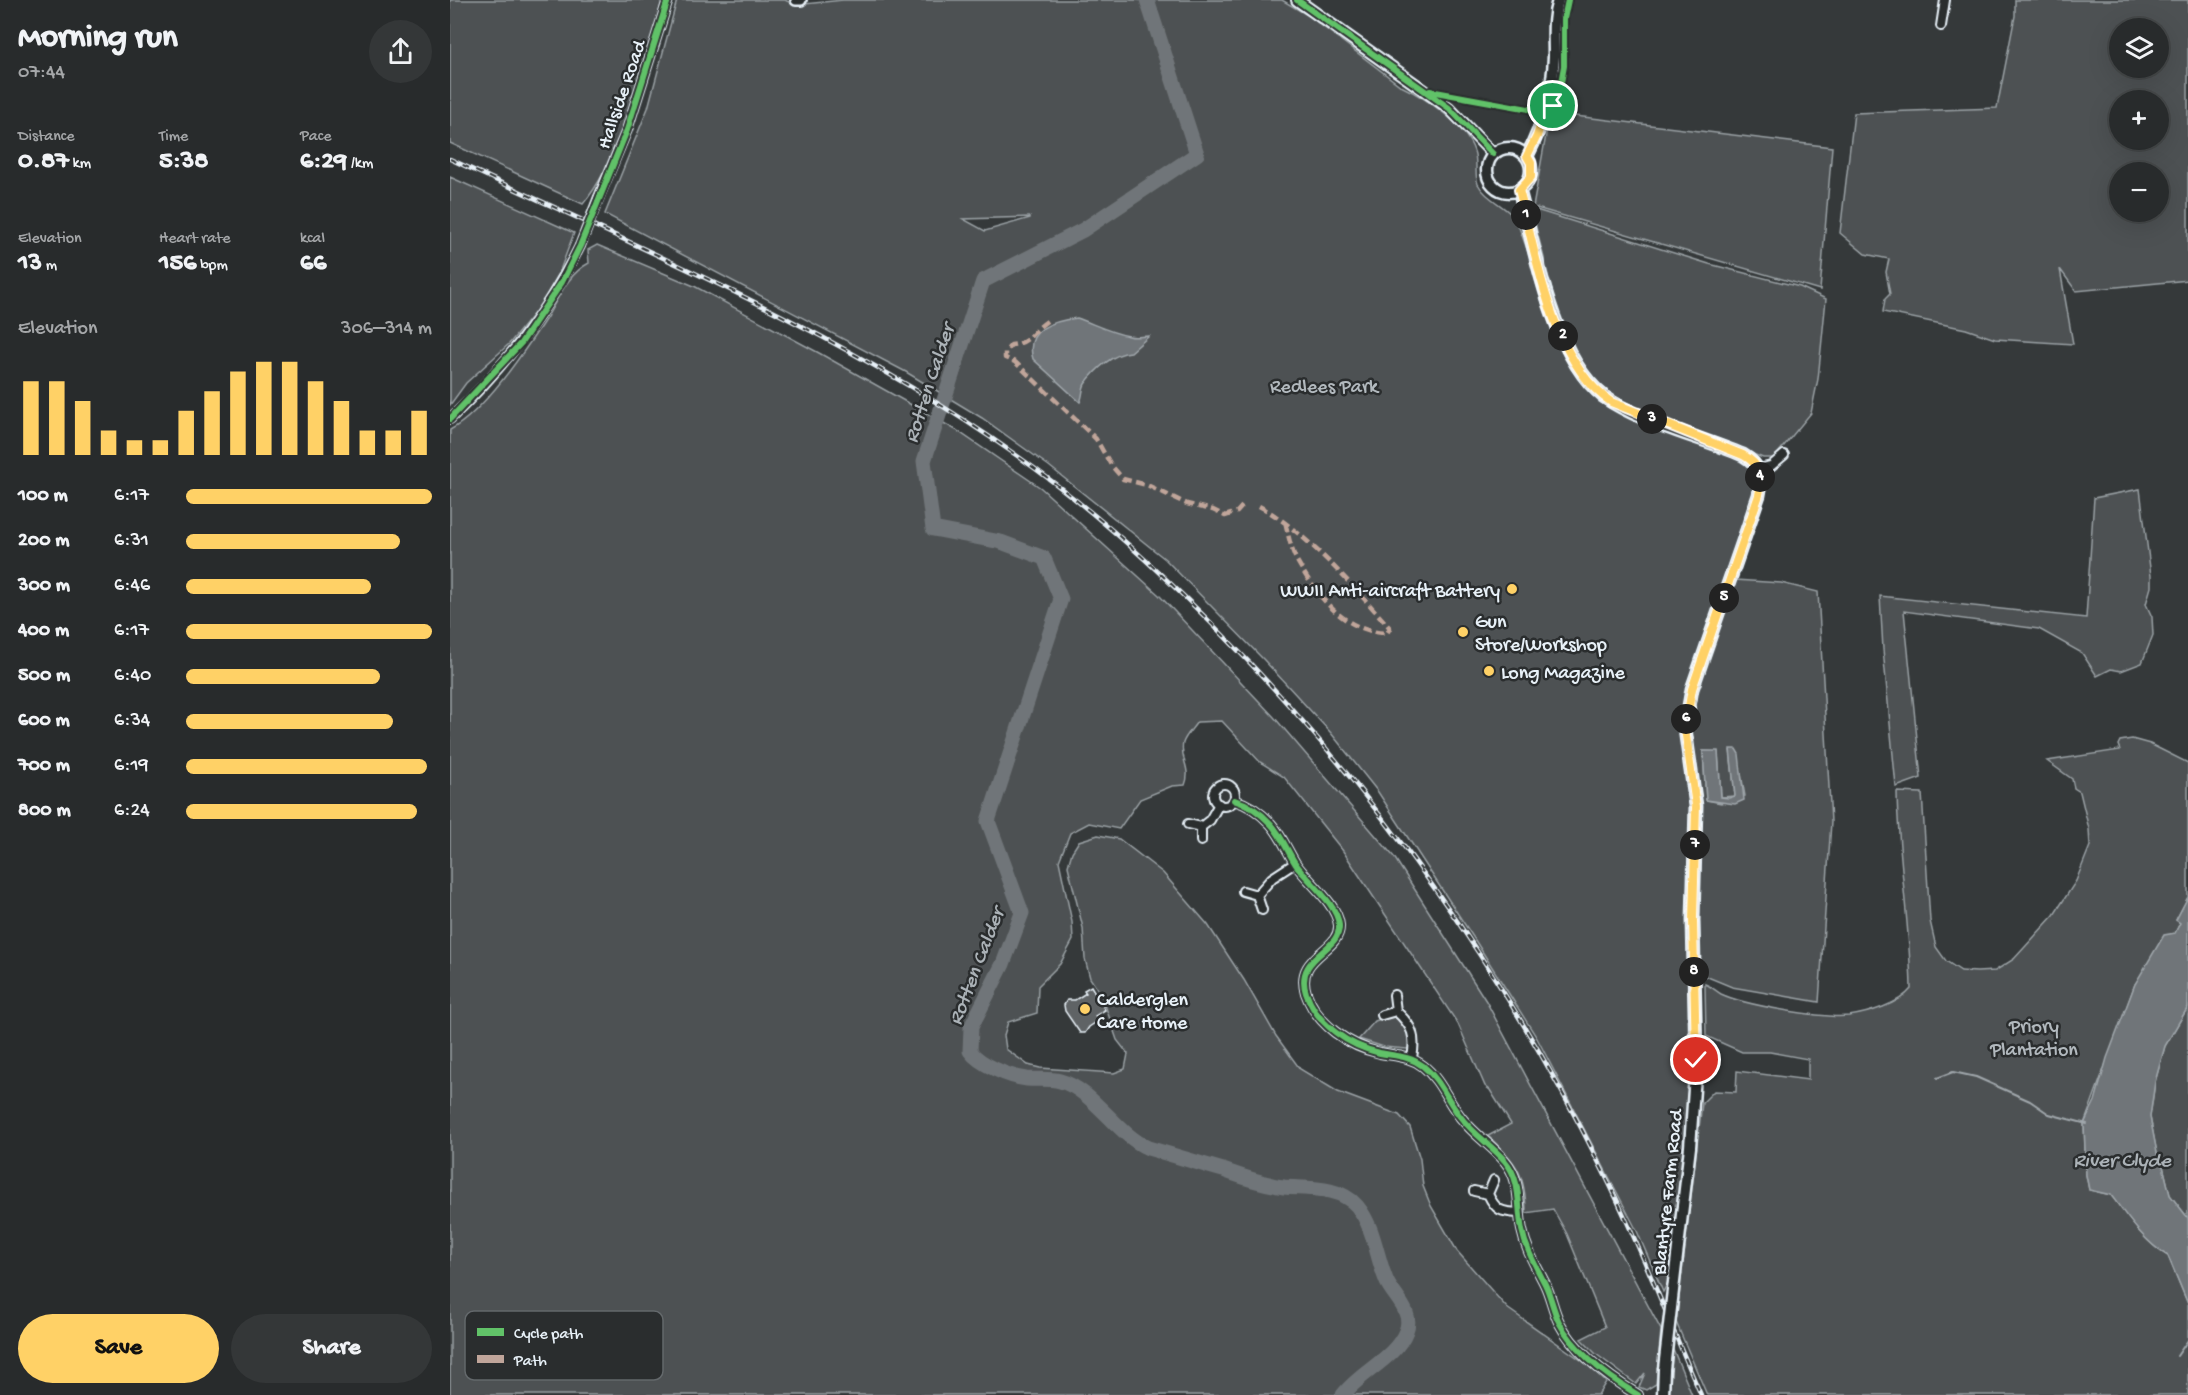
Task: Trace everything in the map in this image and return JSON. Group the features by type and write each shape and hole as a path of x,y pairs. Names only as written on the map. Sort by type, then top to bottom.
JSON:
{"main road":[{"path":"1527,156 1539,129 1551,85 1557,0"},
{"path":"1507,147 1515,147 1527,156 1531,163 1531,177 1519,190 1502,191 1491,182 1487,167 1493,153 1507,147"},
{"path":"1519,190 1554,316 1574,360 1590,384 1618,405 1743,455 1759,469"},
{"name":"Blantyre Farm Road","path":"1663,1395 1696,1068 1693,920 1696,806 1686,735 1686,715 1692,689 1759,495 1761,484 1759,469"}],"street":[{"name":"Hallside Road","path":"450,419 521,343 547,308 580,246 627,130 668,0"},
{"path":"796,0 801,0"},
{"path":"1297,0 1449,108 1493,153"},
{"path":"1941,26 1945,0"},
{"path":"1759,469 1771,466 1784,455"},
{"path":"1229,785 1234,790 1233,800 1228,805 1219,804 1214,795 1216,788 1229,785"},
{"path":"1233,800 1248,805 1272,825 1295,863 1325,898 1336,915 1339,926 1336,936 1306,969 1303,981 1312,1006 1331,1028 1348,1041 1366,1050 1412,1058 1434,1076 1460,1118 1506,1162 1518,1189 1519,1213 1525,1242 1545,1284 1559,1323 1590,1360 1638,1395"},
{"path":"1201,827 1210,820 1219,804"},
{"path":"1188,824 1201,827"},
{"path":"1201,827 1201,842"},
{"path":"1257,895 1272,878 1295,863"},
{"path":"1243,891 1257,895"},
{"path":"1257,895 1262,910"},
{"path":"1394,995 1396,1011 1413,1030 1415,1042 1412,1058"},
{"path":"1382,1015 1396,1011"},
{"path":"1488,1194 1494,1180"},
{"path":"1474,1191 1488,1194 1496,1209 1519,1213"}],"green space":[{"path":"450,0 662,0 632,107 597,185 583,204 450,143"},
{"name":"Redlees Park","path":"677,0 785,0 795,5 843,0 1282,0 1309,16 1401,86 1422,97 1444,113 1462,131 1475,155 1476,176 1481,189 1516,219 1564,352 1587,389 1599,402 1743,461 1749,468 1755,484 1754,494 1688,687 1683,714 1692,810 1691,1052 1688,1112 1669,1280 1663,1292 1637,1231 1537,1038 1378,792 1331,733 1264,660 1165,559 1049,466 982,418 906,372 605,214 648,108","holes":["1030,217 1030,218 985,231 963,219"]},
{"path":"2015,0 2188,0 2188,280 2076,291 2060,269 2073,344 1995,339 1966,329 1883,312 1885,299 1890,294 1886,272 1889,259 1865,254 1840,233 1854,113 1997,108 2015,16"},
{"path":"1550,113 1832,147 1820,290 1533,207"},
{"path":"450,177 574,233 559,273 540,306 509,344 466,383 450,405"},
{"path":"1533,209 1709,264 1800,287 1826,299 1818,379 1811,413 1774,458 1763,458 1628,404 1609,393 1593,378 1580,361 1561,322"},
{"path":"597,245 694,286 956,430 1041,488 1159,595 1274,717 1394,857 1486,1001 1661,1330 1656,1384 1646,1390 1639,1387 1645,1373 1636,1384 1596,1354 1581,1339 1605,1327 1567,1234 1553,1209 1526,1213 1524,1188 1518,1169 1506,1153 1488,1136 1511,1124 1490,1090 1485,1086 1458,1024 1343,851 1284,777 1260,762 1222,721 1197,722 1185,738 1182,748 1187,773 1185,785 1172,786 1140,799 1119,829 1089,823 1070,833 1059,861 1072,922 1073,940 1060,964 1038,986 1037,1013 1008,1022 1004,1035 1006,1049 1028,1065 1040,1068 1114,1073 1125,1069 1128,1054 1117,1040 1102,996 1090,978 1085,959 1083,928 1068,866 1072,852 1079,841 1098,835 1119,839 1163,873 1208,925 1244,980 1276,1036 1300,1069 1338,1092 1399,1115 1410,1127 1420,1159 1423,1186 1431,1206 1457,1251 1507,1308 1588,1365 1606,1382 1598,1395 450,1395 450,430 477,409 503,379 575,273 589,263 588,250"},
{"path":"2140,489 2151,576 2151,587 2146,604 2152,617 2153,635 2142,663 2121,671 2111,669 2097,676 2082,653 2039,629 1904,611 1921,778 1896,787 1880,596 2086,618 2094,498"},
{"path":"1735,580 1781,583 1818,592 1831,822 1819,1002 1732,987 1698,973 1700,796 1690,725 1693,697","holes":["1730,750 1741,774 1745,796 1721,803 1706,800 1703,751 1718,752 1721,797 1735,796"]},
{"name":"Priory Plantation","path":"2132,739 2150,744 2188,763 2188,897 2176,920 2180,923 2175,933 2135,984 2084,1124 2086,1175 2089,1190 2111,1195 2144,1237 2168,1256 2188,1304 2188,1395 1707,1395 1676,1322 1702,1103 1714,1091 1736,1092 1737,1071 1808,1080 1808,1059 1770,1052 1742,1052 1706,1036 1705,984 1721,994 1765,1007 1837,1016 1849,1016 1874,1010 1899,999 1911,989 1897,792 1922,793 1930,921 1936,947 1946,961 1961,971 1995,971 2014,959 2054,915 2076,881 2090,846 2089,829 2080,792 2074,788 2072,779 2047,761 2120,750 2118,745 2120,741"},
{"path":"2188,1007 2188,1218 2170,1195 2163,1166 2158,1159 2150,1117 2155,1082 2165,1046"},
{"path":"1393,1015 1407,1029 1410,1047 1407,1049 1384,1047 1359,1039 1375,1021"},
{"path":"1673,1349 1692,1395 1669,1395"}],"water":[{"path":"1077,318 1122,335 1149,336 1131,352 1118,355 1099,368 1085,384 1080,402 1033,359 1031,349 1033,340 1043,328 1059,321"},
{"path":"1730,749 1736,749 1739,754 1744,800 1735,804 1706,800 1703,751 1718,751 1721,797 1735,796"},
{"name":"River Clyde","path":"2188,897 2188,1007 2165,1046 2155,1082 2150,1117 2158,1158 2163,1166 2170,1195 2188,1218 2188,1304 2168,1256 2144,1237 2111,1195 2089,1190 2086,1175 2084,1124 2095,1101 2107,1058 2135,984 2164,935 2175,933 2180,923 2176,920"}],"building":[{"name":"Calderglen Care Home","path":"1091,986 1105,1010 1095,1016 1098,1021 1085,1033 1080,1033 1065,1011 1064,1005 1067,1000 1075,1000 1086,993 1084,990"}],"waterway":[{"name":"Rotten Calder","path":"1147,0 1197,154 1083,230 983,281 924,461 933,529 1001,542 1044,558 1061,599 988,821 1022,913 1003,964 971,1027 970,1051 981,1061 1012,1076 1056,1080 1072,1086 1094,1102 1136,1141 1148,1148 1268,1184 1333,1192 1342,1195 1357,1206 1372,1233 1383,1272 1405,1311 1408,1324 1401,1341 1394,1349 1343,1395"},
{"path":"1937,1078 1953,1072 1976,1077 2030,1101 2049,1114 2087,1124"},
{"path":"2177,1356 2188,1340"}],"railway":[{"path":"450,159 740,295 811,331 950,411 1016,455 1071,496 1124,540 1199,611 1279,695 1333,757 1385,821 1434,887 1480,955 1564,1096 1602,1169 1641,1253 1701,1395"}],"marked path":[{"path":"1047,321 1023,342 1011,345 1005,352 1005,358 1015,362 1096,439 1111,465 1123,479 1147,485 1187,504 1213,510 1225,516 1237,512 1244,504"},
{"path":"1259,506 1276,516 1293,529 1311,544 1390,628 1387,633 1358,626 1333,610 1313,587 1295,557 1290,542 1289,536 1287,531 1286,526 1285,521"}],"cycle path":[{"path":"450,419 521,343 562,282 580,246 627,130 668,0"},
{"path":"1297,0 1449,108 1493,154"},
{"path":"1430,91 1545,112 1547,105 1557,105 1564,66 1564,19 1568,0"},
{"path":"1234,800 1254,809 1271,824 1295,863 1327,900 1337,917 1338,934 1306,970 1304,980 1306,993 1318,1015 1335,1032 1357,1045 1368,1050 1408,1058 1423,1066 1435,1078 1463,1120 1505,1161 1517,1185 1522,1230 1526,1244 1547,1289 1559,1322 1583,1354 1638,1395"}],"place":[{"name":"WWII Anti-aircraft Battery","path":"1512,589"},
{"name":"Gun Store/Workshop","path":"1463,632"},
{"name":"Long Magazine","path":"1489,671"},
{"name":"Calderglen Care Home","path":"1085,1009"}],"route":[{"path":"1553,106 1547,105 1537,136 1527,156 1531,163 1531,177 1528,183 1519,190 1554,316 1578,367 1594,388 1611,402 1743,455 1756,464 1760,475 1759,495 1692,689 1686,721 1687,746 1696,806 1693,920 1696,1060"}]}
